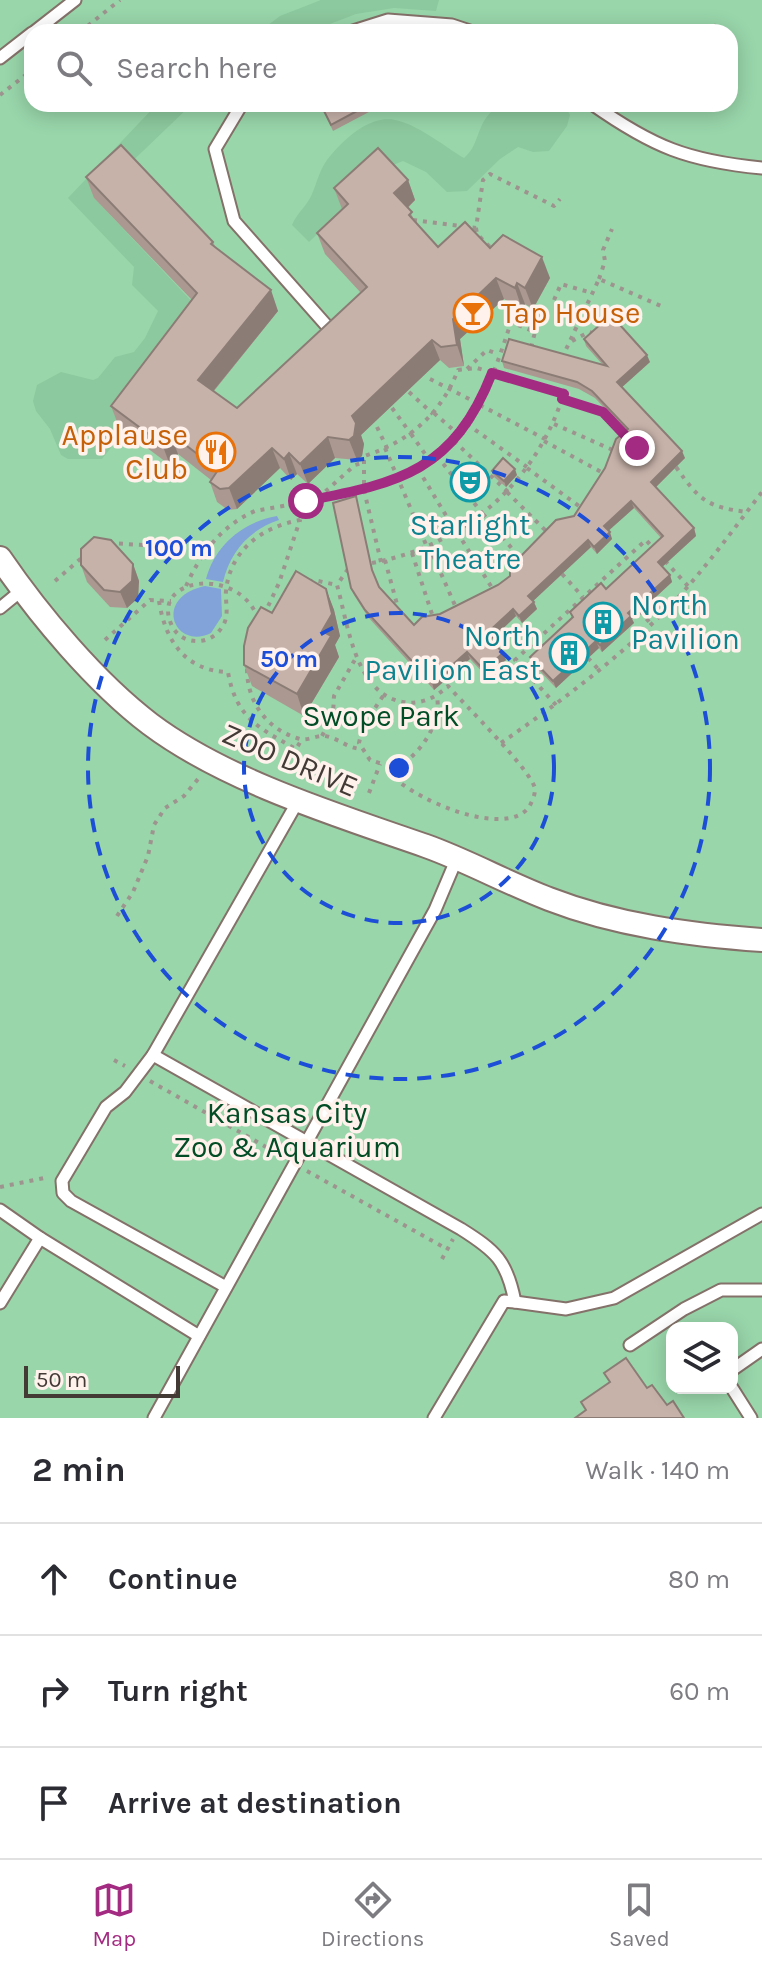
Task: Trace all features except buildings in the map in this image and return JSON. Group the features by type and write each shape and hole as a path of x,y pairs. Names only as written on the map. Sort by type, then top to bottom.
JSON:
{"street":[{"name":"ZOO DRIVE","path":"0,558 22,590 122,700 151,724 208,758 298,801 457,858 550,899 623,922 720,937 762,940"}],"lane":[{"path":"44,24 75,0"},
{"path":"375,24 388,20 439,24"},
{"path":"0,58 24,40"},
{"path":"237,112 215,149 234,221 335,334"},
{"path":"604,112 669,150 714,163 762,168"},
{"path":"0,608 22,590"},
{"path":"226,1287 71,1201 63,1193 62,1181 106,1107 125,1092 153,1055 298,801"},
{"path":"154,1418 435,910 457,858"},
{"path":"153,1055 480,1241 494,1252 509,1273 515,1302"},
{"path":"0,1210 199,1336"},
{"path":"434,1418 504,1301 566,1309 614,1298 762,1214"},
{"path":"0,1303 40,1238"},
{"path":"630,1345 684,1309 721,1290 762,1290"},
{"path":"738,1366 762,1349"},
{"path":"736,1394 751,1418"}],"path":[{"path":"90,24 120,0"},
{"path":"0,95 24,76"},
{"path":"499,256 477,234 483,180 490,174 554,206 560,199"},
{"path":"407,220 476,228"},
{"path":"561,360 599,279 605,261 603,250 612,229"},
{"path":"599,279 661,306"},
{"path":"554,300 561,284 592,293"},
{"path":"105,640 150,600 171,601 185,588 206,549 219,534 245,515 364,490 398,479 430,461 459,435 479,404 511,322 535,332 530,351"},
{"path":"569,342 589,332 599,335"},
{"path":"466,369 487,350 508,357"},
{"path":"404,614 395,605 364,490 362,463 364,456 411,434 433,413 450,389 458,370 477,368 603,412 633,443"},
{"path":"430,379 607,475"},
{"path":"372,563 428,547 483,514 527,468 553,424 566,386"},
{"path":"409,392 459,435"},
{"path":"392,408 430,461"},
{"path":"467,424 586,511"},
{"path":"553,424 617,452"},
{"path":"377,427 459,613"},
{"path":"453,441 551,538"},
{"path":"437,456 525,562"},
{"path":"316,499 355,465 362,463"},
{"path":"676,467 692,492 705,502 747,512"},
{"path":"418,469 496,594"},
{"path":"501,743 556,705 651,624 688,586 762,492"},
{"path":"344,494 347,506"},
{"path":"185,588 205,582 227,586 252,605 259,624 279,583 306,501"},
{"path":"171,601 170,619 178,634 194,641 208,640 218,633 225,622 227,586 236,560 256,537 280,524 300,520"},
{"path":"556,705 515,660 607,575 646,540 688,586"},
{"path":"100,542 206,549"},
{"path":"55,581 90,551"},
{"path":"412,553 435,622"},
{"path":"337,585 348,569"},
{"path":"562,574 583,597"},
{"path":"607,575 613,581"},
{"path":"306,585 314,580 337,585"},
{"path":"337,585 357,656 383,696 408,703 426,701 437,696 446,684 501,743 532,781 535,791 522,814 507,818 479,817 422,797 398,782 393,768"},
{"path":"159,601 168,635 181,655 202,667 228,672 238,705 261,729 296,749 302,739"},
{"path":"640,611 651,624"},
{"path":"556,622 566,633"},
{"path":"322,736 333,714 334,696 357,656"},
{"path":"588,658 599,670"},
{"path":"248,661 249,692 259,711 273,724 302,739 322,736 361,749"},
{"path":"383,696 358,740 370,760 393,768 404,763 426,739 438,710 437,696"},
{"path":"369,793 380,764"},
{"path":"117,916 133,892 148,856 154,825 165,808 184,796 204,770"},
{"path":"114,1060 127,1068"},
{"path":"147,1079 284,1157"},
{"path":"305,1170 447,1249"},
{"path":"0,1187 43,1178"},
{"path":"442,1259 454,1237"}],"green space":[{"name":"Swope Park","path":"0,0 762,0 762,1418 0,1418"},
{"path":"321,0 439,0 436,11 394,8 356,14 330,24 270,24 280,16"},
{"path":"149,112 184,112 94,198 198,308 119,427 117,440 102,459 68,459 61,455 50,429 36,411 33,401 37,385 61,372 93,380 98,378 115,357 134,352 145,338 158,311 132,285 134,267 68,198"},
{"path":"491,112 568,112 570,115 567,126 549,151 533,152 518,147 500,159 467,191 447,192 426,172 403,161 386,168 309,242 292,225 310,198 327,160 341,144 368,124 378,120 399,121 424,132 464,158 474,146"}],"water":[{"path":"277,516 279,520 268,524 242,544 230,561 223,582 206,579 216,556 232,537 253,524"},
{"path":"205,586 221,589 222,616 211,633 198,637 187,635 174,620 174,610 178,601 189,592"}],"place":[{"name":"Tap House","path":"473,313"},
{"name":"Applause Club","path":"216,452"},
{"name":"Starlight Theatre","path":"470,482"},
{"name":"North Pavilion","path":"603,622"},
{"name":"North Pavilion East","path":"569,653"}],"route":[{"path":"306,501 364,490 420,468 459,435 479,405 492,373 564,394 562,399 603,412 637,448"}],"park label":[{"name":"Kansas City Zoo & Aquarium","path":"287,1130"}]}
